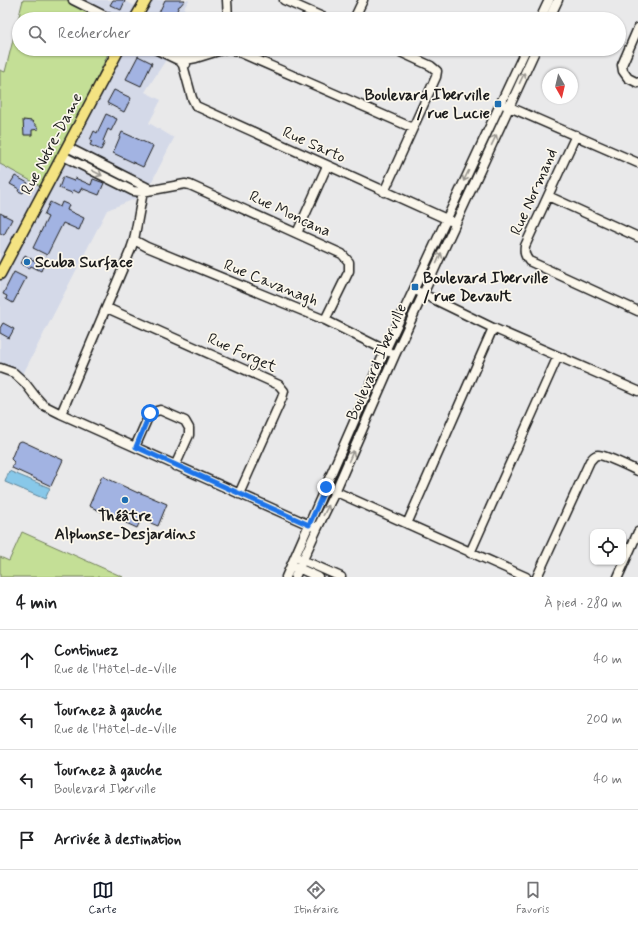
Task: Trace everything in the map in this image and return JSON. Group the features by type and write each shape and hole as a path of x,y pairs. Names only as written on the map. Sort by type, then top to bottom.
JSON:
{"main road":[{"path":"139,12 146,0"},
{"name":"Rue Notre-Dame","path":"0,274 115,56"}],"street":[{"path":"73,0 97,12"},
{"path":"227,0 228,12"},
{"path":"284,0 311,12"},
{"path":"357,12 363,0"},
{"path":"543,12 548,0"},
{"path":"552,12 558,0"},
{"path":"626,55 638,28"},
{"path":"171,56 183,61 200,56"},
{"path":"181,56 183,61"},
{"path":"248,56 413,128"},
{"path":"384,192 436,77 437,71 431,66 409,56"},
{"name":"Boulevard Iberville","path":"313,527 335,492 455,223 505,105 523,56"},
{"name":"Boulevard Iberville","path":"286,577 295,567 313,527 326,487 385,351 446,219 532,56"},
{"path":"626,56 622,64 623,71 628,78 638,83"},
{"name":"Rue Sarto","path":"183,61 192,98 196,106 455,223"},
{"path":"505,105 638,163"},
{"name":"Rue Normand","path":"576,135 525,246 525,257 529,261 638,311"},
{"path":"60,414 132,250 143,189 133,191 65,151"},
{"path":"297,233 327,166"},
{"name":"Rue Moncana","path":"143,189 155,189 185,184 190,185 342,254 349,262 349,271 325,320"},
{"path":"548,196 638,237"},
{"name":"Rue Cavanagh","path":"134,240 147,247 325,320 395,355"},
{"path":"414,290 493,328 638,391"},
{"name":"Rue Forget","path":"107,308 279,385 284,391 239,494"},
{"path":"407,524 493,328"},
{"path":"470,553 558,356"},
{"path":"0,368 14,373 25,383 43,405 60,414 313,527"},
{"path":"136,447 150,413 160,410 185,421 189,428 189,435 176,466"},
{"path":"537,577 590,460 594,456 599,455 638,471"},
{"path":"326,487 526,577"},
{"path":"618,577 638,532"},
{"path":"299,558 341,577"},
{"path":"295,567 318,577"},
{"name":"Boulevard Iberville","path":"295,567 295,577"}],"shaded area":[{"path":"82,0 123,0 139,8 143,0 189,0 184,8 186,12 101,12 80,2"},
{"path":"107,56 168,56 145,92 161,100 149,123 174,138 145,195 107,210 23,374 0,367 0,164 44,187 83,112"}],"green space":[{"path":"23,0 76,0 101,12 20,12"},
{"path":"12,44 12,56 107,56 67,147 44,188 0,164 0,70 5,72"},
{"path":"22,532 123,577 0,577 0,557 9,561"}],"water":[{"path":"9,471 50,488 45,499 5,482"}],"building":[{"path":"113,0 125,1 121,10 110,5"},
{"path":"165,0 185,0 179,6 176,12 159,12"},
{"path":"138,56 152,63 141,86 126,79"},
{"path":"114,90 131,98 124,112 107,103"},
{"path":"106,114 117,119 111,131 108,129 103,141 105,142 101,150 90,145 92,141 90,140 94,131 97,133"},
{"path":"23,120 32,121 39,129 32,130 32,135 24,135"},
{"path":"122,132 153,146 143,167 113,153"},
{"path":"15,176 28,183 23,193 18,191 19,189 10,184"},
{"path":"63,177 74,181 75,178 91,185 93,179 104,183 99,195 81,188 79,193 73,190 72,193 59,188"},
{"path":"50,202 60,207 62,202 69,205 67,210 84,218 79,230 63,223 47,255 33,248 48,217 44,215"},
{"path":"0,213 12,219 4,235 0,233"},
{"path":"25,255 43,266 41,271 31,266 29,269 21,264"},
{"path":"14,272 26,278 13,303 6,299 7,296 3,294"},
{"path":"3,323 14,329 9,338 0,333 0,328"},
{"path":"22,441 63,460 51,486 12,468 14,462 11,459 18,442"},
{"name":"Théâtre Alphonse-Desjardins","path":"102,476 138,493 167,504 158,526 141,519 137,528 89,506"}],"place":[{"name":"Boulevard Iberville / rue Lucie","path":"498,104"},
{"name":"Scuba Surface","path":"27,262"},
{"name":"Boulevard Iberville / rue Devault","path":"415,287"},
{"name":"Théâtre Alphonse-Desjardins","path":"125,500"}],"route":[{"path":"150,413 136,447 309,525 326,487"}]}
